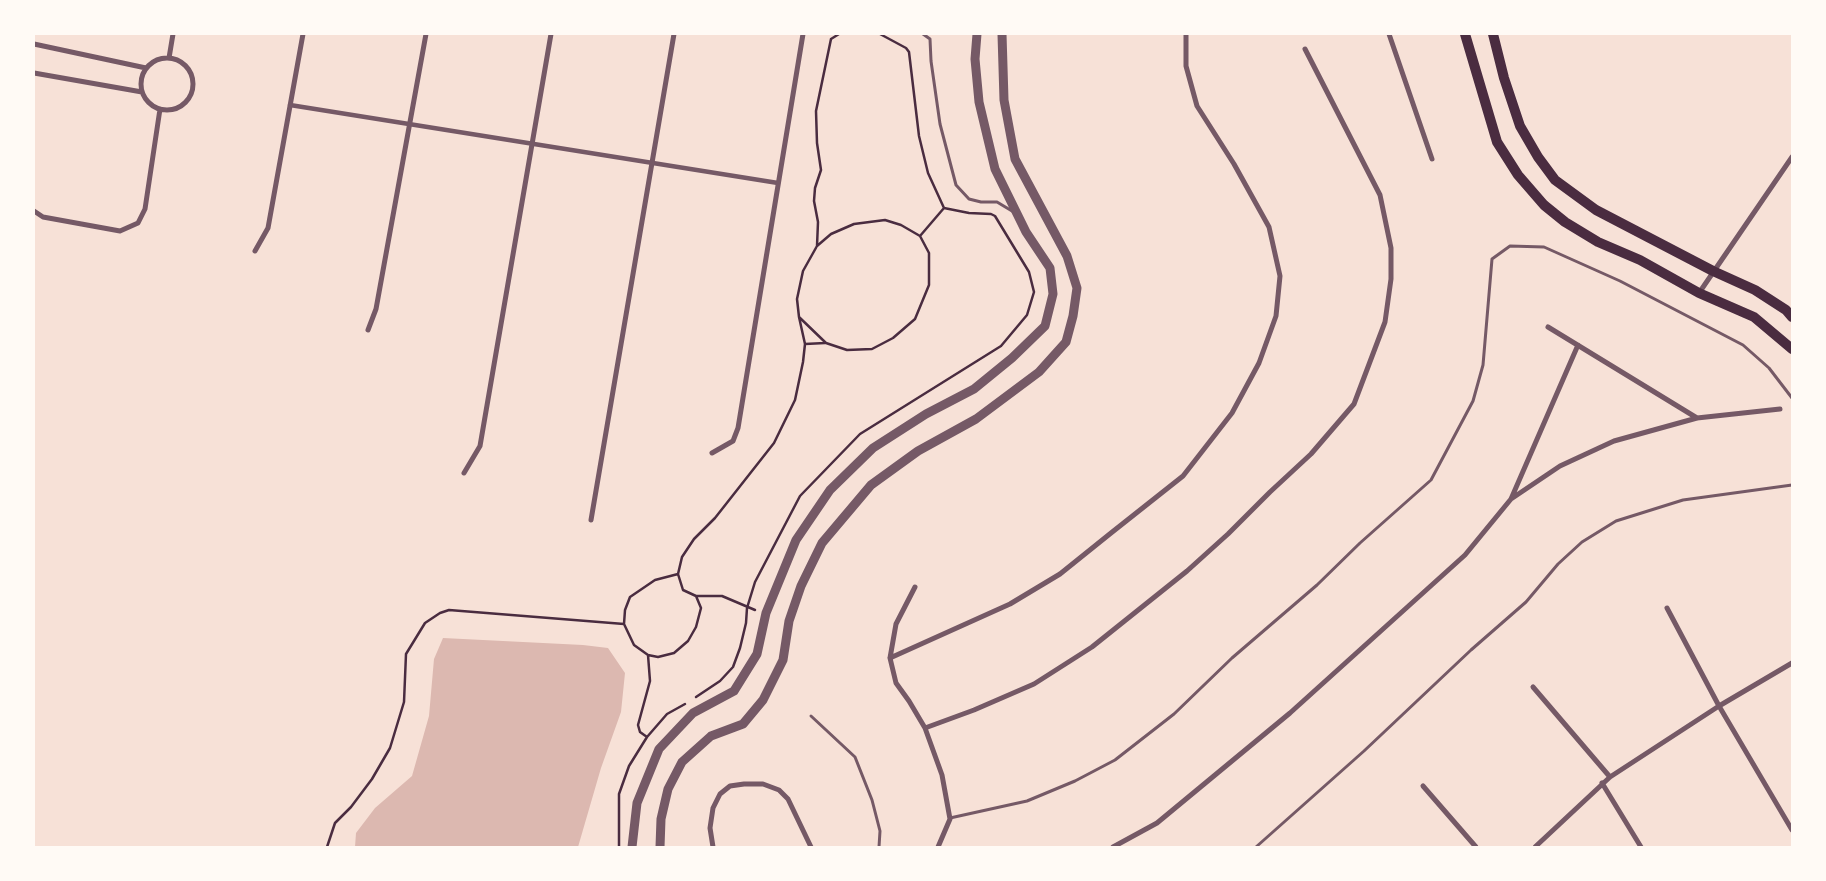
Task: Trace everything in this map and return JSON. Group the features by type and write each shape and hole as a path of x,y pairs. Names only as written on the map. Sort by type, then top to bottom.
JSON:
{"main road":[{"path":"1465,34 1488,118 1497,142 1518,175 1544,205 1565,222 1598,242 1640,260 1699,293 1754,317 1792,349"},
{"path":"1493,34 1504,78 1520,126 1538,157 1555,180 1596,210 1713,271 1755,290 1786,310 1792,317"}],"street":[{"path":"169,58 173,34"},
{"path":"255,252 268,228 303,34"},
{"path":"368,330 376,309 426,34"},
{"path":"464,473 480,446 551,34"},
{"path":"591,520 674,34"},
{"path":"712,453 733,441 738,428 803,34"},
{"path":"632,847 637,803 659,748 693,714 734,691 757,654 766,613 796,540 830,490 873,448 926,414 974,389 1012,358 1045,326 1053,294 1050,268 1026,232 995,169 979,102 975,59 977,34"},
{"path":"660,847 661,819 668,789 682,762 710,736 743,724 763,700 783,660 789,621 801,586 822,542 871,485 918,451 976,420 1039,372 1066,342 1073,316 1077,288 1067,256 1015,160 1004,100 1002,34"},
{"path":"890,658 1010,604 1060,574 1118,528 1183,476 1232,413 1259,363 1276,316 1280,276 1269,227 1234,164 1198,106 1186,66 1186,34"},
{"path":"1389,34 1432,159"},
{"path":"34,44 146,68"},
{"path":"925,728 974,710 1034,684 1092,647 1187,571 1228,534 1311,454 1354,404 1385,322 1391,279 1391,248 1380,195 1305,49"},
{"path":"160,58 177,60 185,65 193,80 190,97 184,104 169,110 152,106 142,92 142,75 146,68 160,58"},
{"path":"34,73 142,92"},
{"path":"290,105 778,182"},
{"path":"34,211 43,217 120,231 138,223 145,209 160,109"},
{"path":"1699,293 1792,157"},
{"path":"1548,327 1697,418"},
{"path":"1113,847 1157,823 1290,713 1465,555 1510,499 1578,345"},
{"path":"1510,499 1560,466 1614,441 1697,418 1780,409"},
{"path":"915,587 896,624 890,658 896,683 914,708 925,728 942,775 950,819 938,847"},
{"path":"1667,608 1720,706 1792,830"},
{"path":"1535,847 1610,777 1720,706 1792,663"},
{"path":"1533,687 1610,777"},
{"path":"1602,783 1641,847"},
{"path":"713,847 710,828 714,808 720,794 730,786 744,784 762,784 779,790 788,799 811,847"},
{"path":"1423,786 1476,847"}],"lane":[{"path":"923,34 930,39 930,61 940,124 956,185 969,199 981,202 997,202 1017,214"},
{"path":"950,819 1027,801 1075,781 1115,760 1174,714 1232,658 1317,585 1360,543 1431,480 1473,401 1483,365 1492,259 1510,246 1544,247 1620,281 1743,345 1769,368 1792,398"},
{"path":"1256,847 1526,602 1558,564 1582,542 1616,520 1682,500 1792,485"},
{"path":"811,716 855,757 872,800 880,831 879,847"}],"path":[{"path":"818,246 818,222 814,201 814,188 821,170 817,143 816,111 831,39 839,34"},
{"path":"880,34 906,48 909,52 919,136 928,173 944,208"},
{"path":"766,613 747,608 722,596 696,596 683,590 678,574 682,556 694,539 715,518 774,443 796,400 805,344 797,299 803,271 818,246 832,234 854,224 885,220 901,225 920,236 929,253 929,285 915,319 893,338 872,349 847,350 826,343 805,344"},
{"path":"799,317 826,343"},
{"path":"678,574 655,580 630,597 625,610 624,624 634,645 648,655 658,657 674,653 688,641 696,626 700,608 696,596"},
{"path":"327,847 335,823 351,807 372,779 390,748 404,702 406,654 425,623 440,613 449,610 624,624"},
{"path":"646,737 640,732 638,725 650,681 648,655"}],"shaded area":[{"path":"443,638 608,648 625,673 621,712 601,768 578,847 355,847 356,833 375,808 412,776 429,716 434,659"}]}
